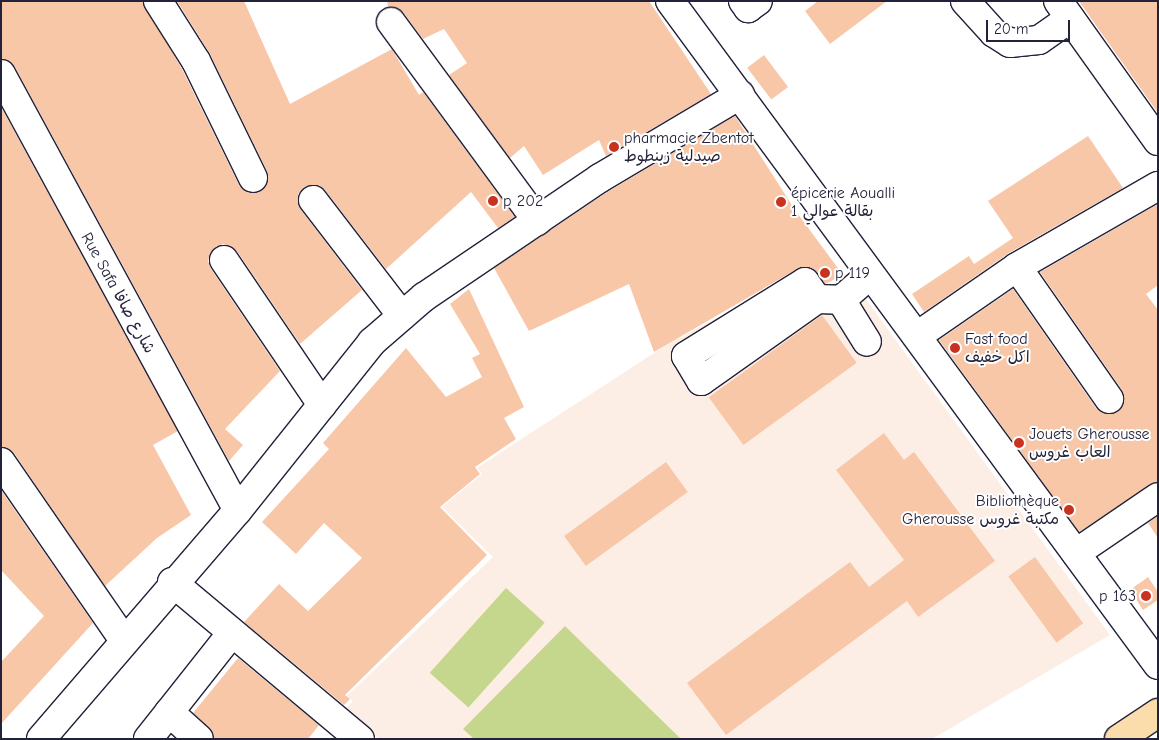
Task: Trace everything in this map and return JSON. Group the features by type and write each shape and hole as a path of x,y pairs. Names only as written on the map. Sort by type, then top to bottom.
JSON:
{"main road":[{"path":"1119,739 1158,713"}],"street":[{"path":"158,1 196,61 253,178"},
{"path":"670,1 1158,665"},
{"path":"743,1 748,8 758,1"},
{"path":"965,1 994,33 1010,43 1039,40 1064,10 1158,142"},
{"path":"391,22 537,221"},
{"name":"Rue Safa شارع صافا","path":"1,74 238,510"},
{"path":"41,739 172,582 238,510 372,342 424,297 600,178 740,95"},
{"path":"918,336 1017,268 1158,186"},
{"path":"313,200 402,316"},
{"path":"224,260 322,404"},
{"path":"1017,268 1109,399"},
{"path":"867,342 829,300 870,275"},
{"path":"1,462 123,639"},
{"path":"1076,553 1158,497"},
{"path":"172,582 231,634 360,739"},
{"path":"148,739 231,634"},
{"path":"169,712 199,739"}],"shaded area":[{"path":"804,271 821,293 846,274 857,287 1110,635 932,739 379,739 345,709 353,701 347,696 493,557 442,507 482,474 477,468 668,344"}],"green space":[{"path":"506,588 545,623 468,708 430,673"},
{"path":"565,626 681,739 474,739 463,729"}],"building":[{"path":"1,1 142,1 182,69 239,185 251,193 266,187 267,171 210,54 177,1 244,1 290,104 392,49 419,95 423,92 515,217 498,228 471,192 386,269 325,190 319,185 304,187 298,194 301,210 362,290 300,344 237,251 223,244 215,247 208,261 211,269 280,371 225,429 243,445 229,461 15,67 1,58"},
{"path":"387,1 649,1 711,94 606,156 599,140 543,175 524,146 510,158 449,75 467,63 444,29 423,39 403,12 388,7"},
{"path":"818,1 887,1 830,44 805,11"},
{"path":"1079,1 1158,1 1158,113 1095,24"},
{"path":"764,55 788,87 771,100 747,68"},
{"path":"1,107 178,431 153,445 191,515 157,538 105,586 14,453 1,447"},
{"path":"735,116 795,210 843,275 825,284 812,268 797,269 654,352 629,284 529,331 494,268 609,191"},
{"path":"1088,136 1123,188 1009,253 924,312 912,294 969,256 974,264 1013,238 988,201"},
{"path":"1158,204 1158,285 1146,294 1158,310 1158,482 1079,532 939,340 1013,289 1096,408 1103,413 1118,412 1123,405 1122,390 1040,272"},
{"path":"469,289 524,407 504,418 516,439 475,467 480,474 440,507 487,555 345,695 350,699 344,705 244,622 279,584 308,611 362,558 324,523 296,554 262,522 329,449 323,443 406,348 446,397 482,377 472,358 480,354 450,304"},
{"path":"822,315 857,363 743,445 709,397"},
{"path":"884,433 904,460 914,452 995,561 918,617 907,601 726,735 687,683 850,562 869,587 904,560 836,470"},
{"path":"666,462 688,492 586,566 564,536"},
{"path":"1,490 93,623 1,724 1,662 44,616 1,570"},
{"path":"1158,516 1158,538 1148,523"},
{"path":"1035,557 1083,623 1057,643 1008,576"},
{"name":"p 163","path":"1148,577 1158,592 1158,600 1143,610 1130,590"},
{"path":"238,658 319,725 308,739 214,739 210,728 193,713"}],"place":[{"name":"pharmacie Zbentot صيدلية زبنطوط","path":"614,147"},
{"name":"p 202","path":"493,201"},
{"name":"épicerie Aoualli 1 بقالة عوالي","path":"781,202"},
{"name":"p 119","path":"825,273"},
{"name":"Fast food اكل خفيف","path":"955,348"},
{"name":"Jouets Gherousse العاب غروس","path":"1019,443"},
{"name":"Bibliothèque Gherousse مكتبة غروس","path":"1069,510"},
{"name":"p 163","path":"1146,596"}]}
